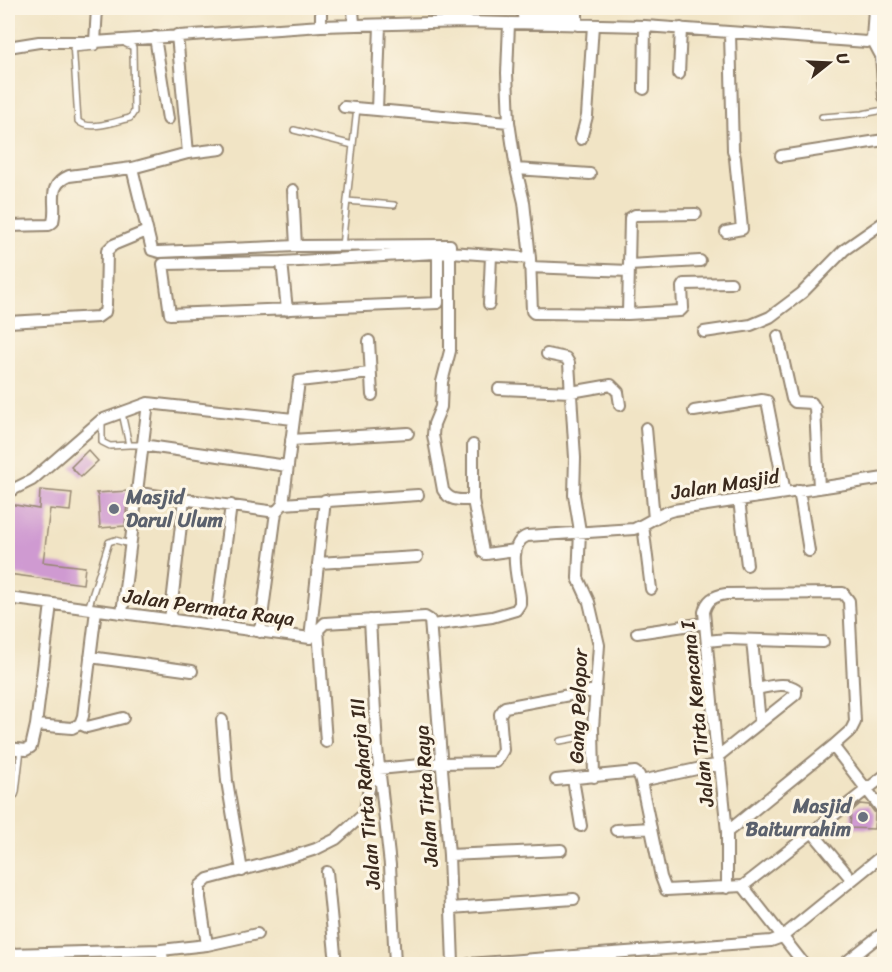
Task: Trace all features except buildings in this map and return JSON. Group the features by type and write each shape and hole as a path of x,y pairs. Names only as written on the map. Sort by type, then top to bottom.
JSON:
{"street":[{"path":"95,42 97,8"},
{"path":"321,8 321,26"},
{"path":"353,8 354,25"},
{"path":"464,8 465,22"},
{"path":"876,8 874,9 872,39 881,56 885,97"},
{"path":"8,47 39,42 73,46 177,35 321,26 465,22 509,24 523,16 573,16 593,25 681,28 867,42 872,39"},
{"path":"509,24 507,73 509,122 524,202 530,263 531,308 534,313 628,314 682,310 682,287 684,285 731,283"},
{"path":"377,110 380,25"},
{"path":"581,139 587,116 593,25"},
{"path":"644,89 645,26"},
{"path":"679,74 681,28"},
{"path":"726,232 742,229 733,150 730,33"},
{"path":"177,35 188,153"},
{"path":"155,37 168,119"},
{"path":"344,107 509,122"},
{"path":"781,156 885,140"},
{"path":"8,226 49,225 53,222 56,187 60,180 69,176 132,168 188,153 221,149"},
{"path":"132,168 152,250 159,252 447,243 451,247 450,351 442,382 441,407 434,424 434,435 443,490 447,497 453,500 473,500"},
{"path":"516,169 590,174"},
{"path":"294,190 296,246"},
{"path":"628,314 630,218 632,216 696,214"},
{"path":"704,332 751,325 770,317 802,293 844,250 885,222"},
{"path":"8,322 98,317 105,312 106,305 107,251 113,245 147,231"},
{"path":"438,253 438,303 287,310 170,314 163,264 282,262 451,252 491,255 530,263 629,268 700,261"},
{"path":"489,304 491,255"},
{"path":"282,262 287,310"},
{"path":"778,336 792,399 795,402 812,403 815,408 819,488"},
{"path":"369,341 372,395"},
{"name":"Gang Pelopor","path":"547,354 566,358 569,361 575,459 574,495 580,531 578,578 590,603 599,645 593,735 594,777"},
{"path":"260,632 299,381 370,373"},
{"path":"499,389 571,392 611,385 618,392 620,405"},
{"path":"694,411 762,400 767,402 785,492"},
{"path":"8,492 32,480 102,420 148,403 293,419"},
{"path":"122,613 139,493 141,445 148,403"},
{"path":"646,428 654,519"},
{"path":"291,440 408,433"},
{"path":"141,445 287,466"},
{"path":"432,625 492,617 516,610 520,604 515,550 489,554 483,552 473,500 473,445"},
{"name":"Jalan Masjid","path":"515,550 517,542 527,536 634,529 668,511 885,478"},
{"path":"799,490 809,551"},
{"path":"139,493 231,505 280,508 325,500 418,495"},
{"path":"170,620 184,499"},
{"path":"325,500 318,563 314,634 326,741"},
{"path":"739,500 747,565"},
{"path":"215,626 231,505"},
{"path":"643,525 651,589"},
{"path":"318,563 417,557"},
{"name":"Jalan Tirta Kencana I","path":"727,888 727,832 704,612 706,604 711,599 721,595 843,592 849,601 855,722 851,730 832,746"},
{"name":"Jalan Permata Raya","path":"8,598 260,632 314,634 325,623 425,617 432,625"},
{"path":"8,748 29,749 31,747 36,725 51,604"},
{"path":"80,724 90,657 92,609"},
{"name":"Jalan Tirta Raharja III","path":"370,620 379,769 390,865 395,964"},
{"path":"637,633 705,623"},
{"name":"Jalan Tirta Raya","path":"432,625 449,855 453,964"},
{"path":"752,640 760,723"},
{"path":"707,641 823,642"},
{"path":"90,657 192,672"},
{"path":"641,781 718,760 796,694 796,689 787,685 756,689"},
{"path":"207,945 200,886 208,879 315,849 336,840 364,814 370,783 379,769 441,763 496,762 502,750 500,714 505,707 596,690"},
{"path":"80,724 87,728 123,717"},
{"path":"222,720 227,781 242,871"},
{"path":"36,725 72,728 80,724"},
{"path":"727,832 832,746 885,812"},
{"path":"556,780 635,772 639,775 663,885 666,890 673,891 743,886 885,776"},
{"path":"573,779 581,826"},
{"path":"616,830 651,828"},
{"path":"813,833 852,880"},
{"path":"449,855 561,850"},
{"path":"469,964 619,959 771,941 782,937 885,854"},
{"path":"327,872 336,964"},
{"path":"743,886 804,964"},
{"path":"451,908 574,899"},
{"path":"844,964 885,932"},
{"path":"8,954 161,950 207,945 256,934"},
{"path":"161,950 164,964"}],"lane":[{"path":"132,45 134,112 132,117 97,125 78,123 73,46 132,45"},
{"path":"342,246 357,108"},
{"path":"822,117 885,110"},
{"path":"294,130 353,145"},
{"path":"347,201 394,205"},
{"path":"122,411 129,445"},
{"path":"102,420 102,442 110,446 141,445"},
{"path":"92,609 109,543 115,540 131,544"},
{"path":"560,741 593,735"},
{"path":"8,797 15,795 16,792 21,749"}],"place":[{"name":"Masjid Darul Ulum","path":"114,509"},
{"name":"Masjid Baiturrahim","path":"863,817"}]}
